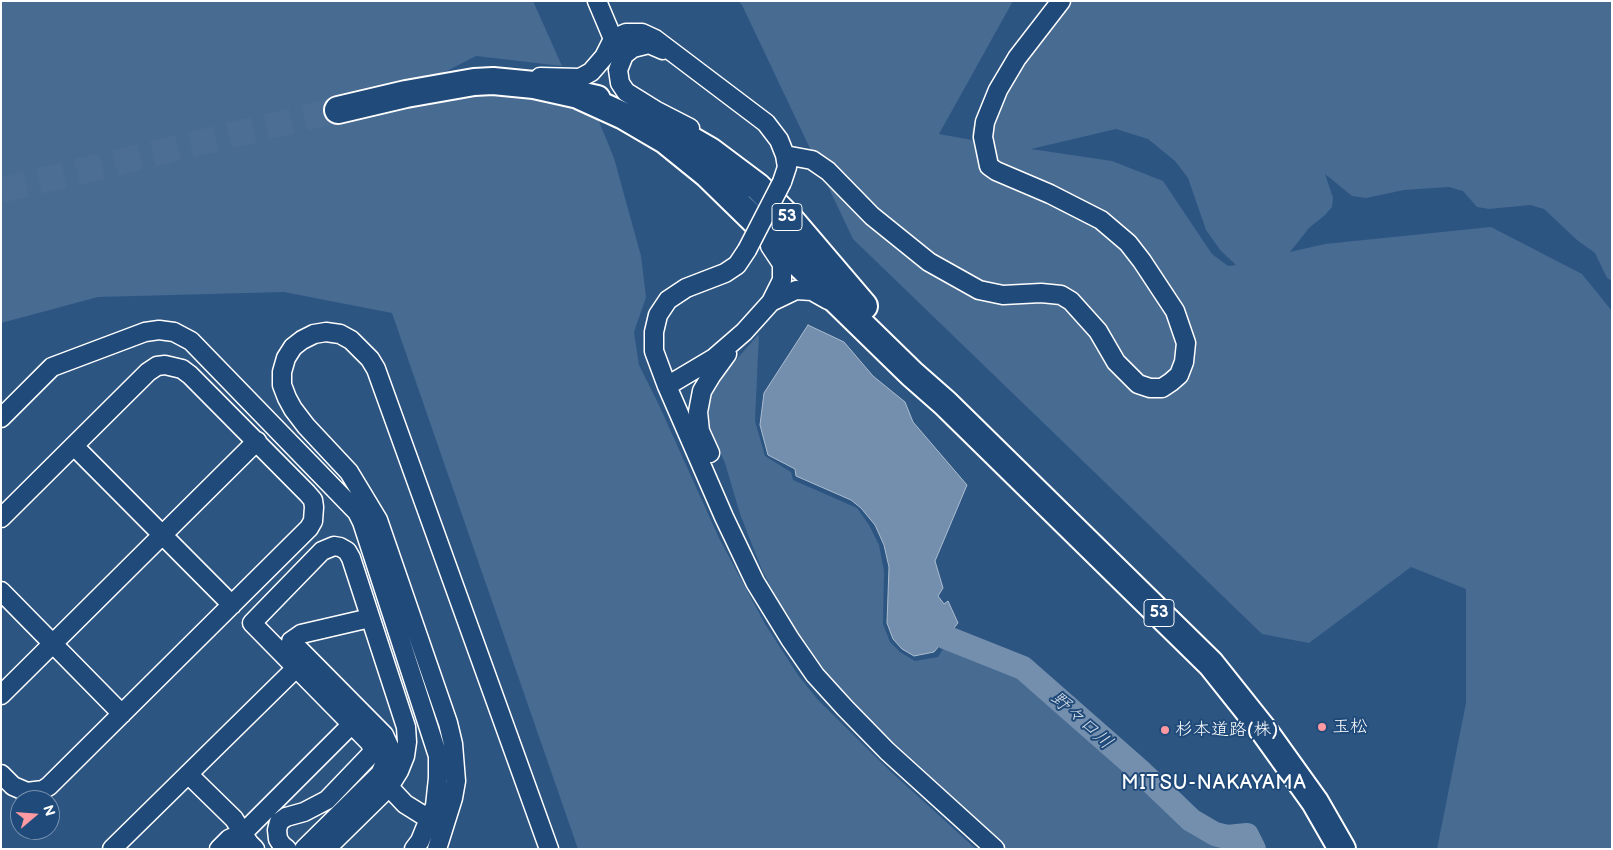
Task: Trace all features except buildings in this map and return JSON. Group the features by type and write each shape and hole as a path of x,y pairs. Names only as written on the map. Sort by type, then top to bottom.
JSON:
{"highway":[{"name":"53","path":"338,110 406,94 474,82 493,81 534,85 633,109 655,119 710,151 758,188 789,218 945,403"},
{"name":"53","path":"580,96 624,116 665,140 707,174 912,374 945,403 1211,664 1262,728 1315,802 1342,849"}],"street":[{"path":"597,1 613,39 624,55"},
{"path":"785,155 812,160 828,172 872,216 929,262 979,290 1003,295 1041,293 1060,295 1071,301 1098,332 1116,362 1138,384 1150,388 1162,388 1179,375 1184,362 1186,344 1175,311 1128,243 1101,220 989,166 982,137 985,122 998,90 1017,58 1061,1"},
{"path":"493,81 505,73 580,78 591,72 604,57 613,39 626,33 642,33 656,39 766,123 780,140 787,168 748,250 737,265 725,273 686,288 668,300 658,315 654,332 654,351 667,386 724,517 755,582 790,640 815,675 844,708 887,751 995,849"},
{"path":"675,54 649,44 633,48 624,55 618,70 620,83 626,92 655,110 682,122 722,148 758,176 788,207 810,243"},
{"path":"665,140 771,247 782,264 782,280 771,302 744,332 702,391 698,412 700,431 718,473 724,517"},
{"path":"771,302 796,290 812,291 827,299 868,339 912,374"},
{"path":"1,418 52,367 145,332 159,330 174,332 191,341 357,512 362,522 448,723 453,744 456,765 453,798 437,849"},
{"path":"414,849 420,841 435,806 438,756 381,527 371,506 349,472 306,426 287,398 282,385 282,372 286,358 293,347 314,334 326,332 340,334 351,340 370,359 376,369 549,849"},
{"path":"667,386 714,358 744,332"},
{"path":"1,518 148,372 156,366 165,365 182,369 190,375 257,441 313,500 314,514 309,528 49,786 43,790 28,792 20,790 1,774"},
{"path":"1,695 257,441"},
{"path":"74,446 232,605"},
{"path":"287,849 278,839 277,830 279,822 286,817 304,812 327,800 373,752 370,743 252,623 327,548 340,546 347,551 351,558 406,727 407,742 405,756 399,771 389,787 326,849"},
{"path":"1,592 122,714"},
{"path":"304,849 380,774 387,758 389,746 384,736 291,641 301,634 370,618"},
{"path":"112,849 296,668"},
{"path":"238,841 352,724"},
{"path":"188,774 234,819 238,841"},
{"path":"389,787 405,804 429,819"},
{"path":"219,849 229,839 255,849"}],"shaded area":[{"path":"1,1 533,1 562,66 476,56 435,77 441,95 532,94 566,104 598,119 614,158 641,256 646,297 634,332 639,365 719,538 765,624 798,675 818,700 889,770 976,849 578,849 392,313 284,292 98,297 1,323"},
{"path":"738,1 1013,1 939,134 972,140 972,131 976,119 1051,1 1612,1 1612,281 1607,278 1595,253 1577,240 1544,209 1530,205 1489,209 1477,207 1463,191 1449,187 1404,190 1366,198 1352,196 1325,174 1333,198 1332,207 1309,228 1290,252 1325,244 1491,227 1582,274 1612,311 1612,849 1437,849 1466,703 1466,589 1411,567 1309,643 1262,634 853,239 742,5","holes":["1116,129 1148,139 1175,161 1188,178 1206,230 1221,251 1236,265 1228,266 1212,254 1163,181 1112,161 1031,149"]},
{"path":"808,325 844,342 873,376 905,402 913,422 967,485 935,561 943,588 938,596 944,604 948,601 958,623 934,652 914,656 902,649 893,639 887,623 889,567 884,545 875,525 861,508 851,500 796,476 795,469 768,455 760,425 764,393"},
{"path":"759,334 755,421 765,456 791,472 793,480 857,508 869,525 879,545 884,571 883,624 890,642 900,652 915,661 938,657 946,644 1021,674 1194,831 1222,843 1245,842 1248,849 1005,849 970,813 873,723 826,672 783,611 762,570 740,514 725,463 709,427 709,399 726,371"}],"waterway":[{"name":"野々口川","path":"945,637 1023,668 1139,770 1191,820 1215,834 1227,837 1247,835 1254,849"}],"tunnel":[{"path":"1,190 338,110"}],"place":[{"name":"玉松","path":"1322,727"},
{"name":"杉本道路(株)","path":"1165,730"}],"district":[{"name":"MITSU-NAKAYAMA","path":"1214,784"}]}
